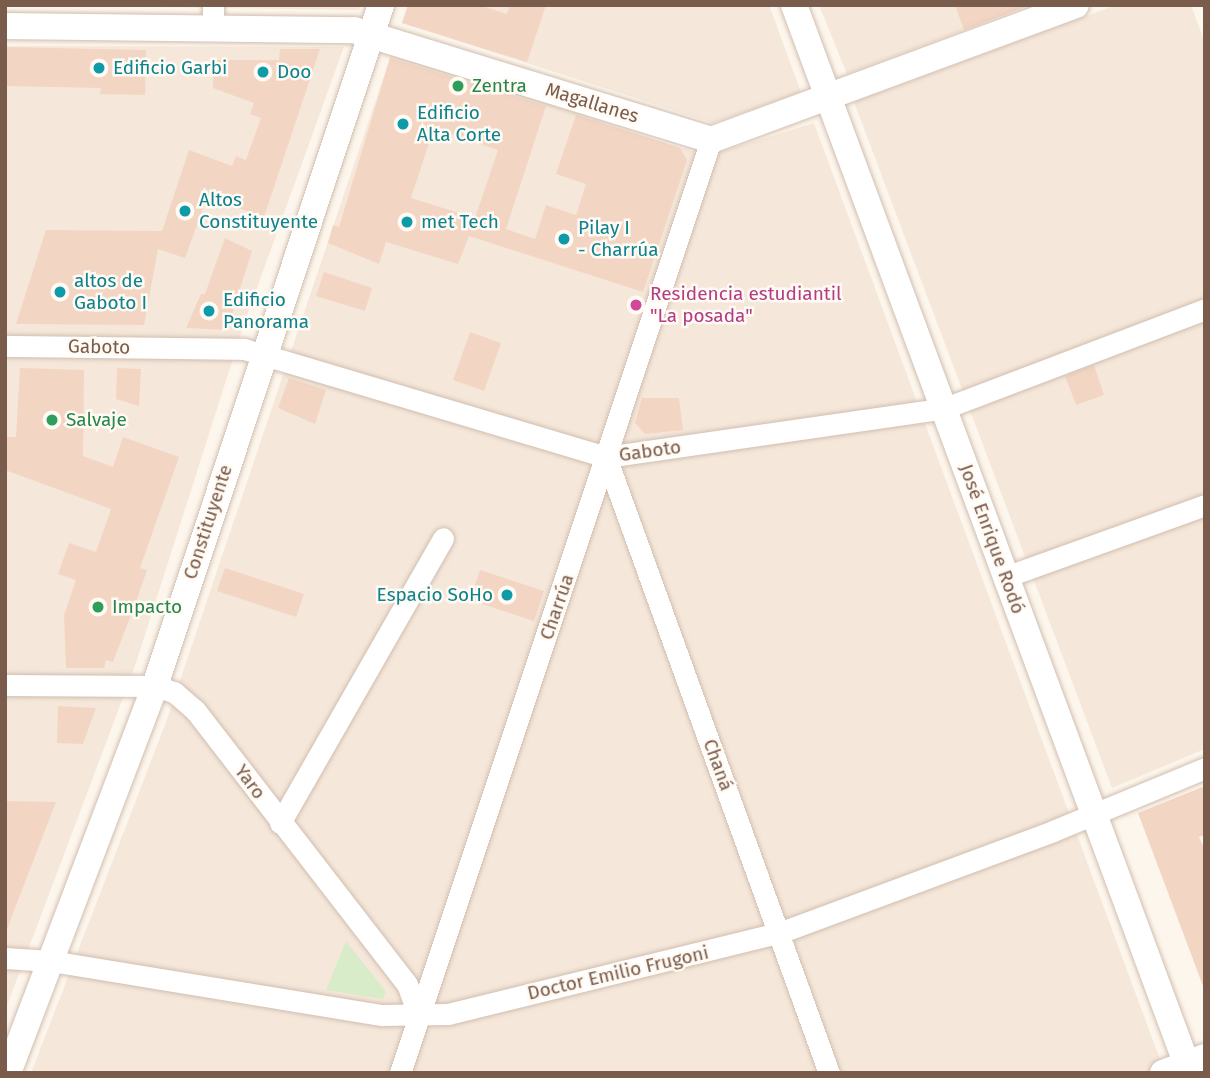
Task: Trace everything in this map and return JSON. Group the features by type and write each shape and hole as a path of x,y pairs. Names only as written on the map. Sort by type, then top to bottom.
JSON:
{"street":[{"name":"Constituyente","path":"8,1073 155,686 381,5"},
{"name":"José Enrique Rodó","path":"794,5 945,408 1005,577 1096,815 1186,1067"},
{"path":"711,140 1076,5"},
{"name":"Magallanes","path":"5,26 213,17 336,28 371,35 711,140"},
{"name":"Charrúa","path":"400,1073 711,140"},
{"name":"Gaboto","path":"5,346 244,349 606,457 945,408 1205,309"},
{"name":"Chaná","path":"606,457 829,1073"},
{"path":"1005,577 1205,505"},
{"path":"280,822 443,538"},
{"name":"Yaro","path":"5,685 155,686 174,692 195,710 407,984 418,1015"},
{"name":"Doctor Emilio Frugoni","path":"5,958 51,961 382,1015 448,1014 779,933 1096,815 1205,768"}],"shaded area":[{"path":"5,5 361,5 359,10"},
{"path":"408,5 769,5 801,92 713,123 402,23"},
{"path":"819,5 1031,5 847,74"},
{"path":"1116,5 1191,5 1205,43 1205,749 1112,788 854,102"},
{"path":"5,46 344,47 245,321 135,666 5,1011"},
{"path":"392,52 706,156 814,123 1165,1073 31,1073 166,722"}],"green space":[{"path":"346,941 386,992 383,999 326,990"}],"building":[{"path":"408,5 479,5 507,14 510,5 546,5 527,62 402,23"},
{"path":"955,5 1027,5 1027,6 964,30"},
{"name":"Edificio Garbi","path":"5,47 146,50 145,95 100,94 101,88 5,86"},
{"path":"280,49 320,49 264,217 207,197 185,258 158,249 144,325 16,324 46,230 162,231 189,150 232,166 236,156 246,160 261,118 250,114 254,103 213,88 214,60 279,60"},
{"path":"390,58 546,106 506,229 535,239 546,205 576,215 586,184 556,174 576,115 680,148 687,160 643,292 469,236 458,264 386,242 379,264 328,243 333,225 339,227","holes":["434,128 498,150 475,218 411,198"]},
{"path":"225,238 252,251 227,330 186,328 201,294 205,294"},
{"path":"324,272 372,288 365,311 316,296"},
{"path":"470,332 501,343 484,391 453,380"},
{"path":"1094,365 1104,395 1076,405 1065,376"},
{"path":"20,368 84,370 83,456 113,467 123,437 179,457 140,568 147,570 136,602 113,662 106,660 104,668 66,668 64,615 76,580 58,574 69,543 96,552 111,509 5,470 5,437 16,437"},
{"path":"117,368 141,369 139,406 116,399"},
{"path":"289,378 326,390 315,424 278,408"},
{"path":"642,398 679,398 683,430 645,434 635,423"},
{"path":"225,568 304,594 296,617 217,591"},
{"name":"Espacio SoHo","path":"480,570 544,591 534,621 470,600"},
{"path":"58,706 96,708 83,744 57,743"},
{"path":"1205,786 1205,835 1199,837 1205,850 1203,986 1138,813"},
{"path":"5,801 56,802 7,929 5,928"}],"place":[{"name":"Edificio Garbi","path":"99,68"},
{"name":"Doo","path":"263,72"},
{"name":"Zentra","path":"458,86"},
{"name":"Edificio Alta Corte","path":"403,124"},
{"name":"Altos Constituyente","path":"185,211"},
{"name":"met Tech","path":"407,222"},
{"name":"Pilay I - Charrúa","path":"564,239"},
{"name":"altos de Gaboto I","path":"60,292"},
{"name":"Residencia estudiantil \"La posada\"","path":"636,305"},
{"name":"Edificio Panorama","path":"209,311"},
{"name":"Salvaje","path":"52,420"},
{"name":"Espacio SoHo","path":"507,595"},
{"name":"Impacto","path":"98,607"}]}
